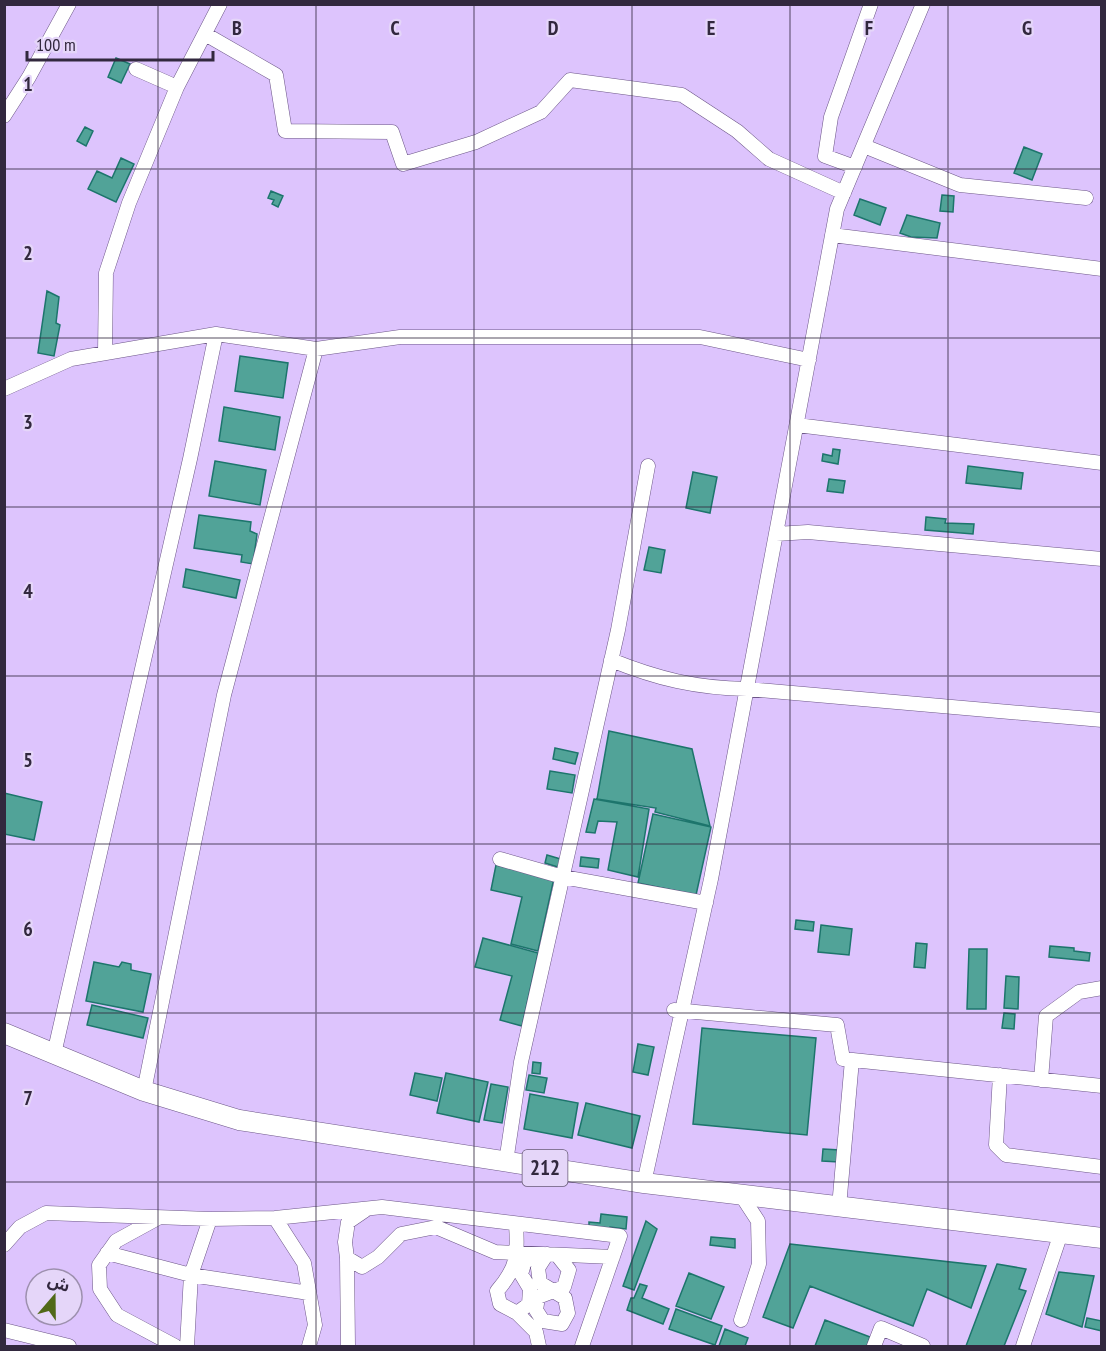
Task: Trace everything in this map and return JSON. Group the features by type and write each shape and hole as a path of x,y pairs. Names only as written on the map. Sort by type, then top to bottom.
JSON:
{"main road":[{"name":"212","path":"4,1033 144,1091 239,1120 644,1183 1101,1238"}],"street":[{"path":"4,116 29,77 69,4"},
{"path":"105,353 106,273 129,203 177,87 220,4"},
{"path":"855,167 825,156 831,117 871,4"},
{"path":"644,1183 678,1010 706,903 837,209 923,4"},
{"path":"205,34 276,75 285,131 392,132 403,164 476,142 541,112 570,80 682,95 737,131 768,159 844,193"},
{"path":"136,69 177,87"},
{"path":"864,146 960,184 1086,198"},
{"path":"832,235 1101,269"},
{"path":"54,1054 190,459 216,334"},
{"path":"4,388 70,359 216,334 316,349 400,337 700,337 809,360"},
{"path":"144,1091 224,695 316,349"},
{"path":"797,425 1101,464"},
{"path":"506,1162 521,1062 611,660 648,466"},
{"path":"776,534 808,532 1101,559"},
{"path":"611,660 652,676 714,688 1101,720"},
{"path":"500,859 563,877 706,903"},
{"path":"1041,1080 1046,1016 1079,992 1101,988"},
{"path":"678,1010 837,1025 843,1059 1101,1086"},
{"path":"839,1207 852,1060"},
{"path":"1000,1075 996,1145 1006,1155 1101,1167"},
{"path":"741,1195 758,1221 759,1264 741,1320"},
{"path":"4,1245 20,1227 46,1213 210,1219 275,1218 382,1207 620,1236 582,1347"},
{"path":"348,1347 345,1242 348,1222 368,1208"},
{"path":"160,1217 116,1240 99,1265 100,1289 117,1315 175,1347"},
{"path":"275,1218 304,1263 315,1325 309,1347"},
{"path":"187,1347 190,1275 210,1219"},
{"path":"516,1224 524,1253 521,1274 530,1289 529,1304 517,1313"},
{"path":"347,1258 362,1267 378,1257 401,1234 436,1227 495,1252 613,1257"},
{"path":"1023,1347 1061,1233"},
{"path":"107,1253 190,1275 309,1293"},
{"path":"524,1253 508,1279 497,1291 500,1304 517,1313 536,1332 539,1347"},
{"path":"552,1255 569,1270 564,1287 553,1290 540,1283 538,1268 552,1255"},
{"path":"874,1347 881,1328 923,1347"},
{"path":"4,1330 69,1347"}],"building":[{"path":"116,58 130,64 121,83 108,77"},
{"path":"85,127 93,131 86,146 77,141"},
{"path":"1024,147 1042,154 1032,180 1014,173"},
{"path":"121,158 134,164 116,202 88,189 97,171 112,178"},
{"path":"271,191 283,196 278,207 272,204 274,200 268,198"},
{"path":"942,195 954,196 953,212 940,211"},
{"path":"860,199 886,208 880,225 854,215"},
{"path":"907,215 940,223 937,238 911,237 900,233"},
{"path":"47,291 59,297 56,323 60,325 54,356 38,353"},
{"path":"240,356 288,363 283,398 235,391"},
{"path":"224,407 280,417 275,450 219,441"},
{"path":"833,449 840,450 838,464 822,461 823,454 832,456"},
{"path":"215,461 266,470 260,505 209,496"},
{"path":"968,466 1023,473 1021,489 966,483"},
{"path":"693,472 717,477 710,513 686,508"},
{"path":"829,479 845,481 843,493 827,491"},
{"path":"199,515 251,522 250,531 257,534 253,564 241,562 242,555 194,548"},
{"path":"926,517 946,519 945,523 974,524 973,534 925,530"},
{"path":"649,547 665,550 661,573 644,570"},
{"path":"186,569 240,580 236,598 183,587"},
{"path":"609,731 692,749 710,826 655,812 656,808 597,799"},
{"path":"555,748 578,753 575,764 553,759"},
{"path":"550,771 575,775 572,793 547,789"},
{"path":"4,793 42,802 34,840 4,834"},
{"path":"594,799 649,809 638,877 608,870 617,822 598,821 595,833 586,832"},
{"path":"653,814 711,827 696,895 638,883"},
{"path":"547,855 564,860 561,868 545,863"},
{"path":"581,857 599,859 598,868 580,866"},
{"path":"496,865 554,878 538,951 511,944 522,897 491,890"},
{"path":"796,920 814,922 813,931 795,929"},
{"path":"821,925 852,929 849,955 818,952"},
{"path":"483,938 538,953 522,1026 500,1020 512,976 475,967"},
{"path":"916,943 927,944 925,968 914,967"},
{"path":"1050,946 1074,948 1074,951 1090,953 1089,961 1049,957"},
{"path":"969,949 987,949 986,1009 967,1009"},
{"path":"94,962 119,967 122,962 131,964 131,970 151,974 143,1012 86,1001"},
{"path":"1006,976 1019,977 1018,1009 1004,1008"},
{"path":"92,1005 148,1018 143,1038 87,1025"},
{"path":"1004,1013 1015,1014 1014,1029 1002,1028"},
{"path":"702,1028 816,1038 807,1135 693,1124"},
{"path":"638,1044 654,1047 648,1075 633,1072"},
{"path":"533,1062 541,1063 540,1074 532,1073"},
{"path":"415,1073 442,1078 437,1101 410,1095"},
{"path":"446,1073 488,1082 479,1122 437,1113"},
{"path":"529,1075 547,1078 544,1093 526,1090"},
{"path":"491,1084 508,1087 502,1123 484,1120"},
{"path":"530,1094 578,1103 572,1138 524,1129"},
{"path":"586,1103 640,1116 632,1148 578,1135"},
{"path":"823,1149 840,1150 839,1162 822,1161"},
{"path":"601,1214 627,1217 626,1229 610,1227 610,1233 589,1231 589,1222 600,1223"},
{"path":"646,1221 657,1229 634,1290 623,1286"},
{"path":"711,1237 735,1239 735,1248 710,1245"},
{"path":"790,1244 986,1266 971,1308 927,1289 913,1326 810,1286 793,1328 763,1317"},
{"path":"997,1264 1026,1269 1019,1289 1026,1291 1004,1346 966,1346"},
{"path":"1059,1272 1094,1276 1082,1327 1046,1314"},
{"path":"689,1273 724,1287 711,1319 676,1306"},
{"path":"640,1284 647,1286 642,1298 669,1309 663,1324 627,1310"},
{"path":"676,1309 722,1326 715,1345 669,1329"},
{"path":"1087,1318 1102,1321 1102,1331 1085,1327"},
{"path":"825,1320 870,1337 867,1346 815,1346"},
{"path":"725,1329 748,1338 745,1346 719,1346"}]}
